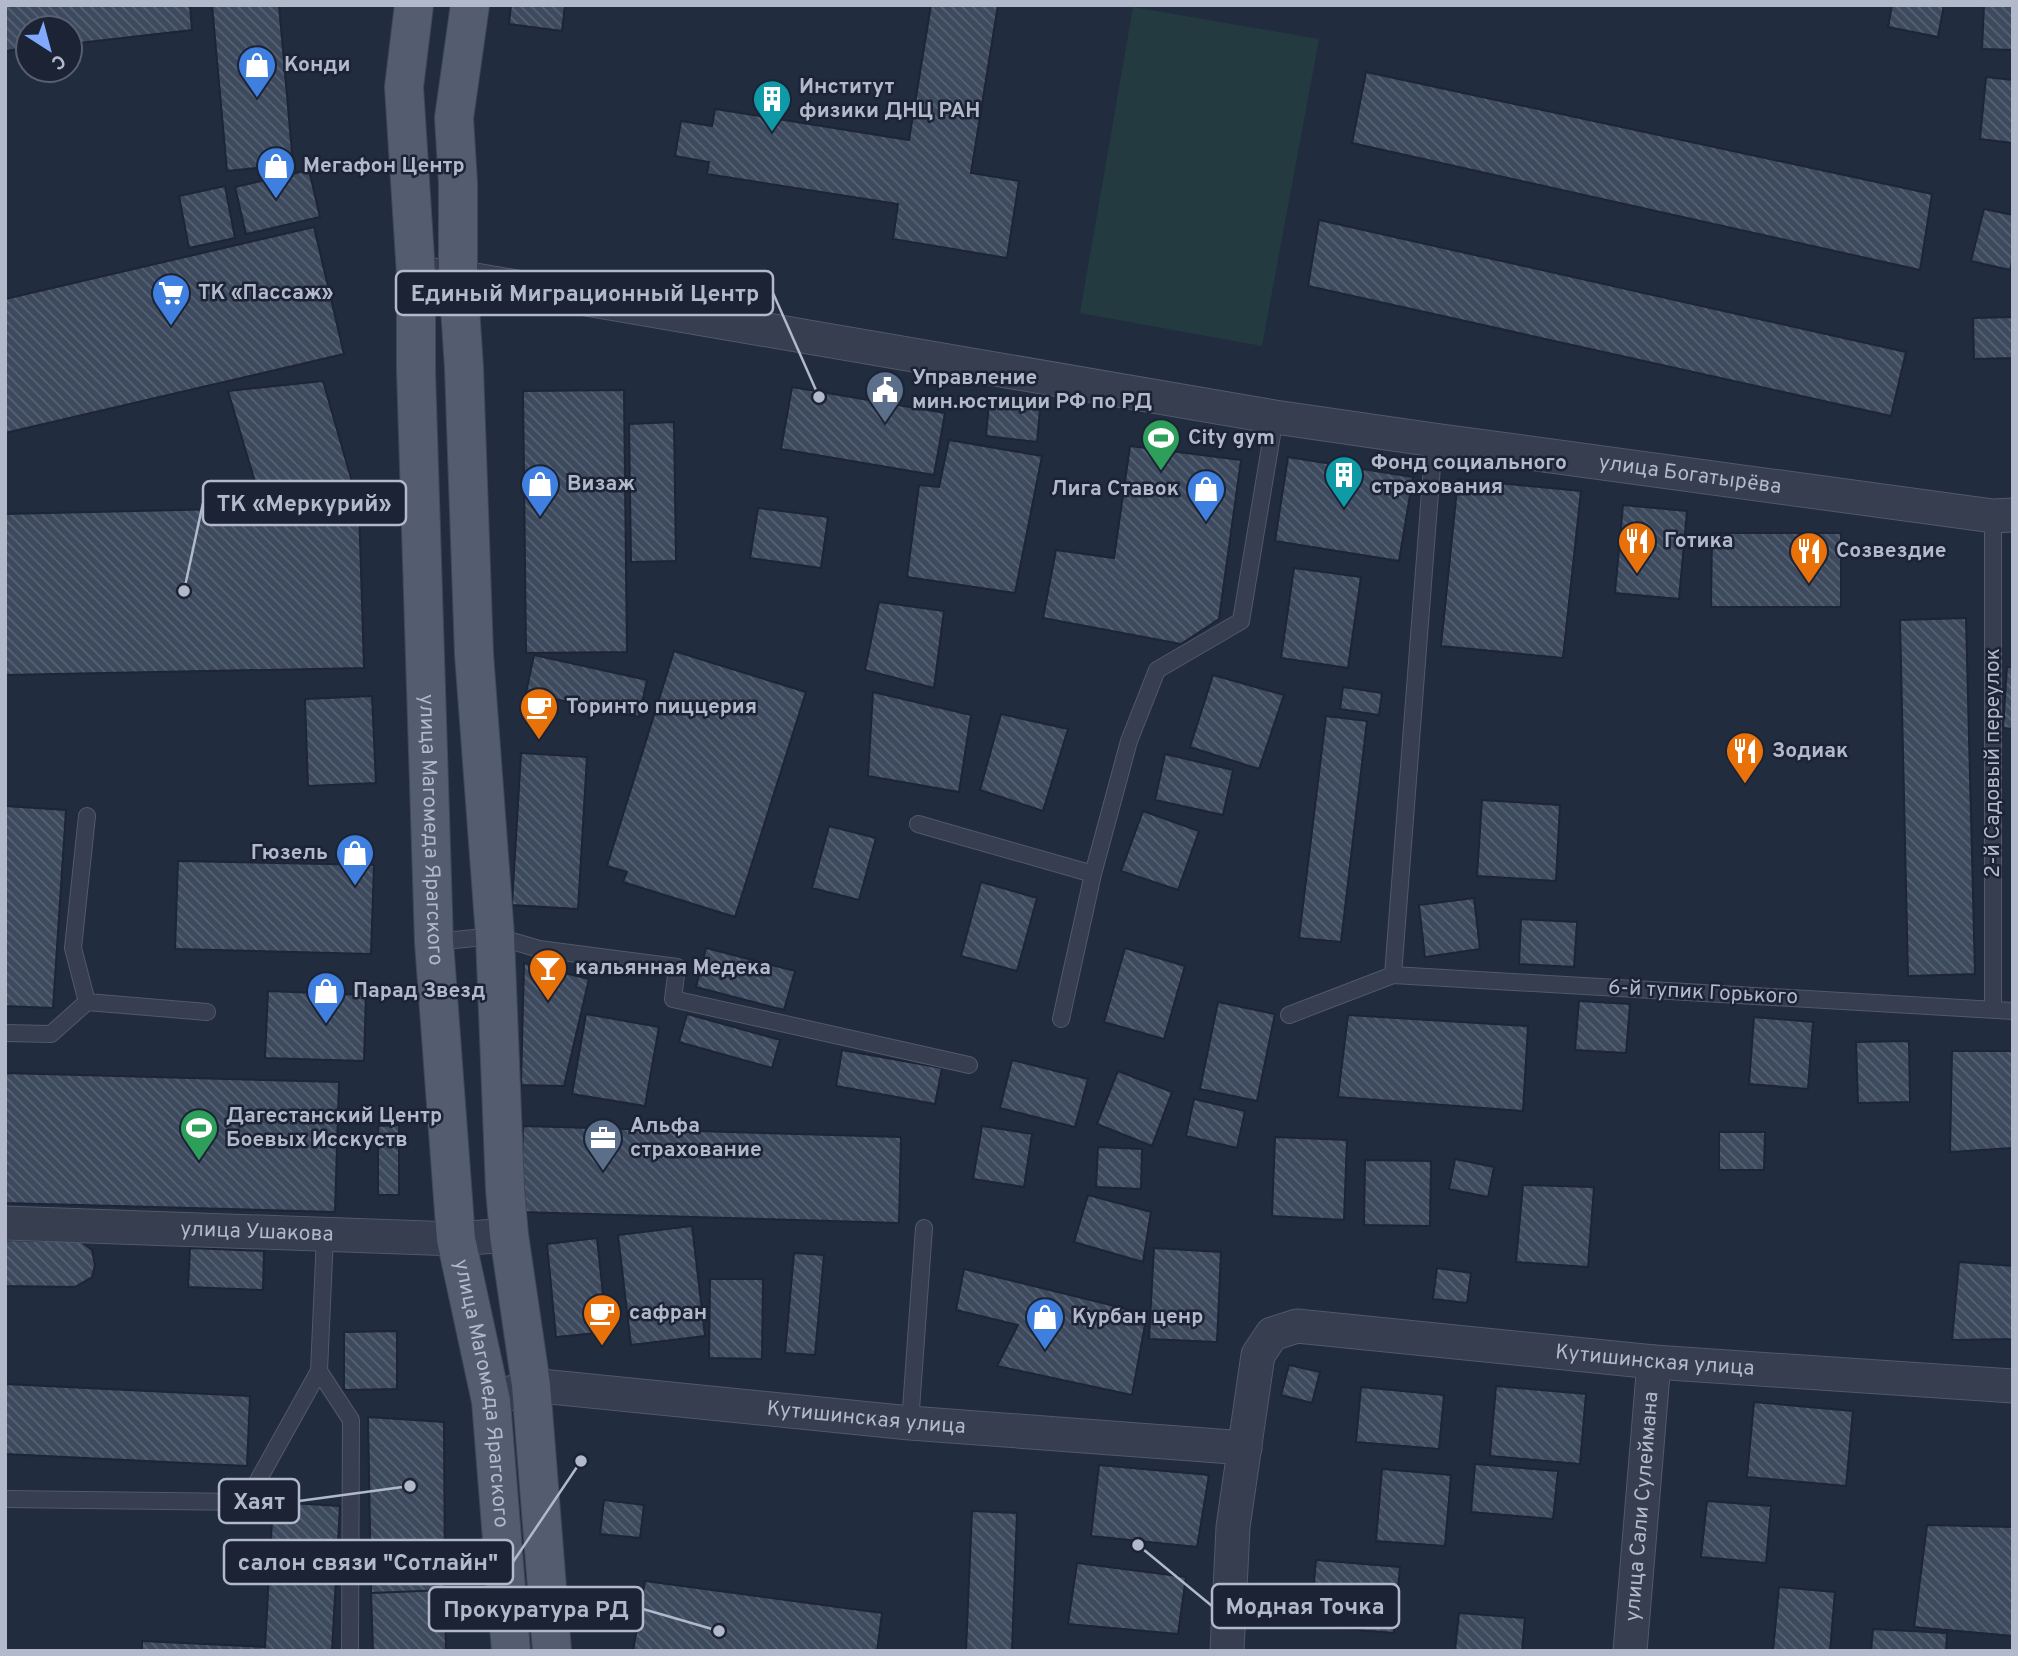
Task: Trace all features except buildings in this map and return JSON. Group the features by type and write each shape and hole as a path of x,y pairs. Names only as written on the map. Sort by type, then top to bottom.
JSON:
{"main road":[{"name":"улица Магомеда Ярагского","path":"414,5 404,87 416,274 416,371 434,942 456,1239 491,1401 511,1651"},
{"name":"улица Магомеда Ярагского","path":"470,5 454,118 474,654 495,936 505,1189 531,1385 552,1651"}],"street":[{"name":"улица Богатырёва","path":"416,274 458,277 1275,417 2003,516"},
{"name":"улица Ушакова","path":"5,1223 325,1236 456,1239 509,1235"},
{"name":"Кутишинская улица","path":"491,1401 531,1385 910,1423 1245,1448 1258,1355 1272,1334 1297,1326 1654,1362 2013,1386"},
{"name":"улица Сали Сулеймана","path":"1630,1651 1654,1362"},
{"path":"1227,1651 1233,1527 1245,1448"}],"lane":[{"path":"1061,1019 1093,874 1129,741 1157,670 1241,621 1275,417"},
{"path":"1289,1015 1393,975 1434,440"},
{"name":"2-й Садовый переулок","path":"1993,1010 2003,516"},
{"path":"87,816 73,948 87,1002"},
{"path":"918,824 1093,874"},
{"path":"434,942 495,936 539,949 677,967 673,999 969,1065"},
{"name":"6-й тупик Горького","path":"1393,975 2013,1011"},
{"path":"5,1033 51,1034 87,1002 207,1012"},
{"path":"910,1423 924,1228"},
{"path":"5,1499 246,1502 319,1371 325,1236"},
{"path":"319,1371 351,1420 350,1651"}],"green space":[{"path":"1133,7 1319,39 1262,346 1080,313"}],"place":[{"name":"Конди","path":"257,99"},
{"name":"Институт физики ДНЦ РАН","path":"772,133"},
{"name":"Мегафон Центр","path":"276,200"},
{"name":"ТК «Пассаж»","path":"171,327"},
{"name":"Единый Миграционный Центр","path":"819,397"},
{"name":"Управление мин.юстиции РФ по РД","path":"885,424"},
{"name":"City gym","path":"1161,472"},
{"name":"Фонд социального страхования","path":"1344,509"},
{"name":"Визаж","path":"540,518"},
{"name":"Лига Ставок","path":"1206,523"},
{"name":"Готика","path":"1637,575"},
{"name":"Созвездие","path":"1809,585"},
{"name":"ТК «Меркурий»","path":"184,591"},
{"name":"Торинто пиццерия","path":"539,741"},
{"name":"Зодиак","path":"1745,785"},
{"name":"Гюзель","path":"355,887"},
{"name":"кальянная Медека","path":"548,1002"},
{"name":"Парад Звезд","path":"326,1025"},
{"name":"Дагестанский Центр Боевых Исскуств","path":"199,1162"},
{"name":"Альфа страхование","path":"603,1172"},
{"name":"сафран","path":"602,1347"},
{"name":"Курбан ценр","path":"1045,1351"},
{"name":"салон связи \"Сотлайн\"","path":"581,1461"},
{"name":"Хаят","path":"410,1486"},
{"name":"Модная Точка","path":"1138,1545"},
{"name":"Прокуратура РД","path":"719,1631"}]}
